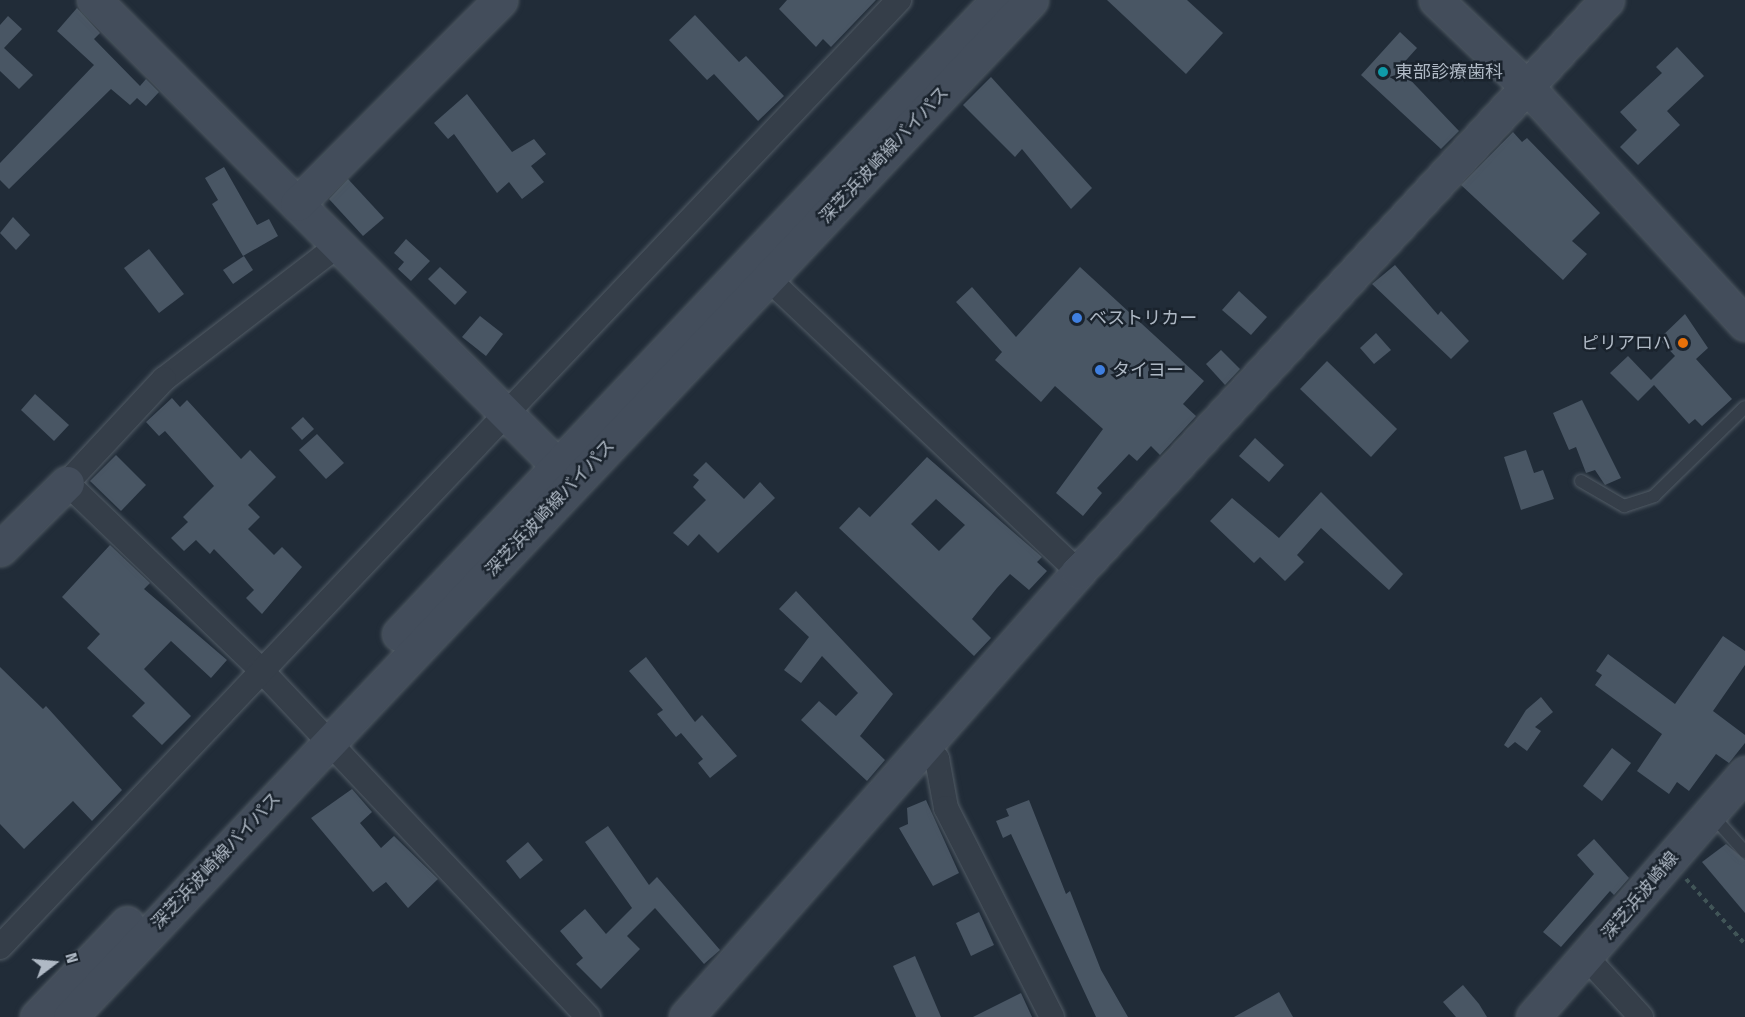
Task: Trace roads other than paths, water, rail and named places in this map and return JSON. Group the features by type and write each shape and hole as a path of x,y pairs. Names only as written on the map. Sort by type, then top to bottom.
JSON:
{"main road":[{"path":"94,0 504,416 557,465"},
{"path":"297,204 500,0"},
{"name":"深芝浜波崎線バイパス","path":"37,1017 322,733 759,270 998,0"},
{"name":"深芝浜波崎線バイパス","path":"70,1017 557,465 759,270 1031,0"},
{"path":"1436,0 1529,90 1745,324"},
{"path":"686,1017 929,747 1078,572 1529,90 1607,0"},
{"path":"4,538 67,483"},
{"name":"深芝浜波崎線","path":"1533,1017 1587,958 1745,773"}],"street":[{"path":"0,947 899,0"},
{"path":"337,246 164,379 67,483 261,670 588,1017"},
{"path":"759,270 1078,572"},
{"path":"929,747 937,759 946,808 1052,1017"},
{"path":"1587,958 1641,1017"}],"lane":[{"path":"1581,481 1624,506 1654,496 1745,407"},
{"path":"1710,813 1745,852"}],"place":[{"name":"東部診療歯科","path":"1383,72"},
{"name":"ベストリカー","path":"1077,318"},
{"name":"ピリアロハ","path":"1683,343"},
{"name":"タイヨー","path":"1100,370"}]}
